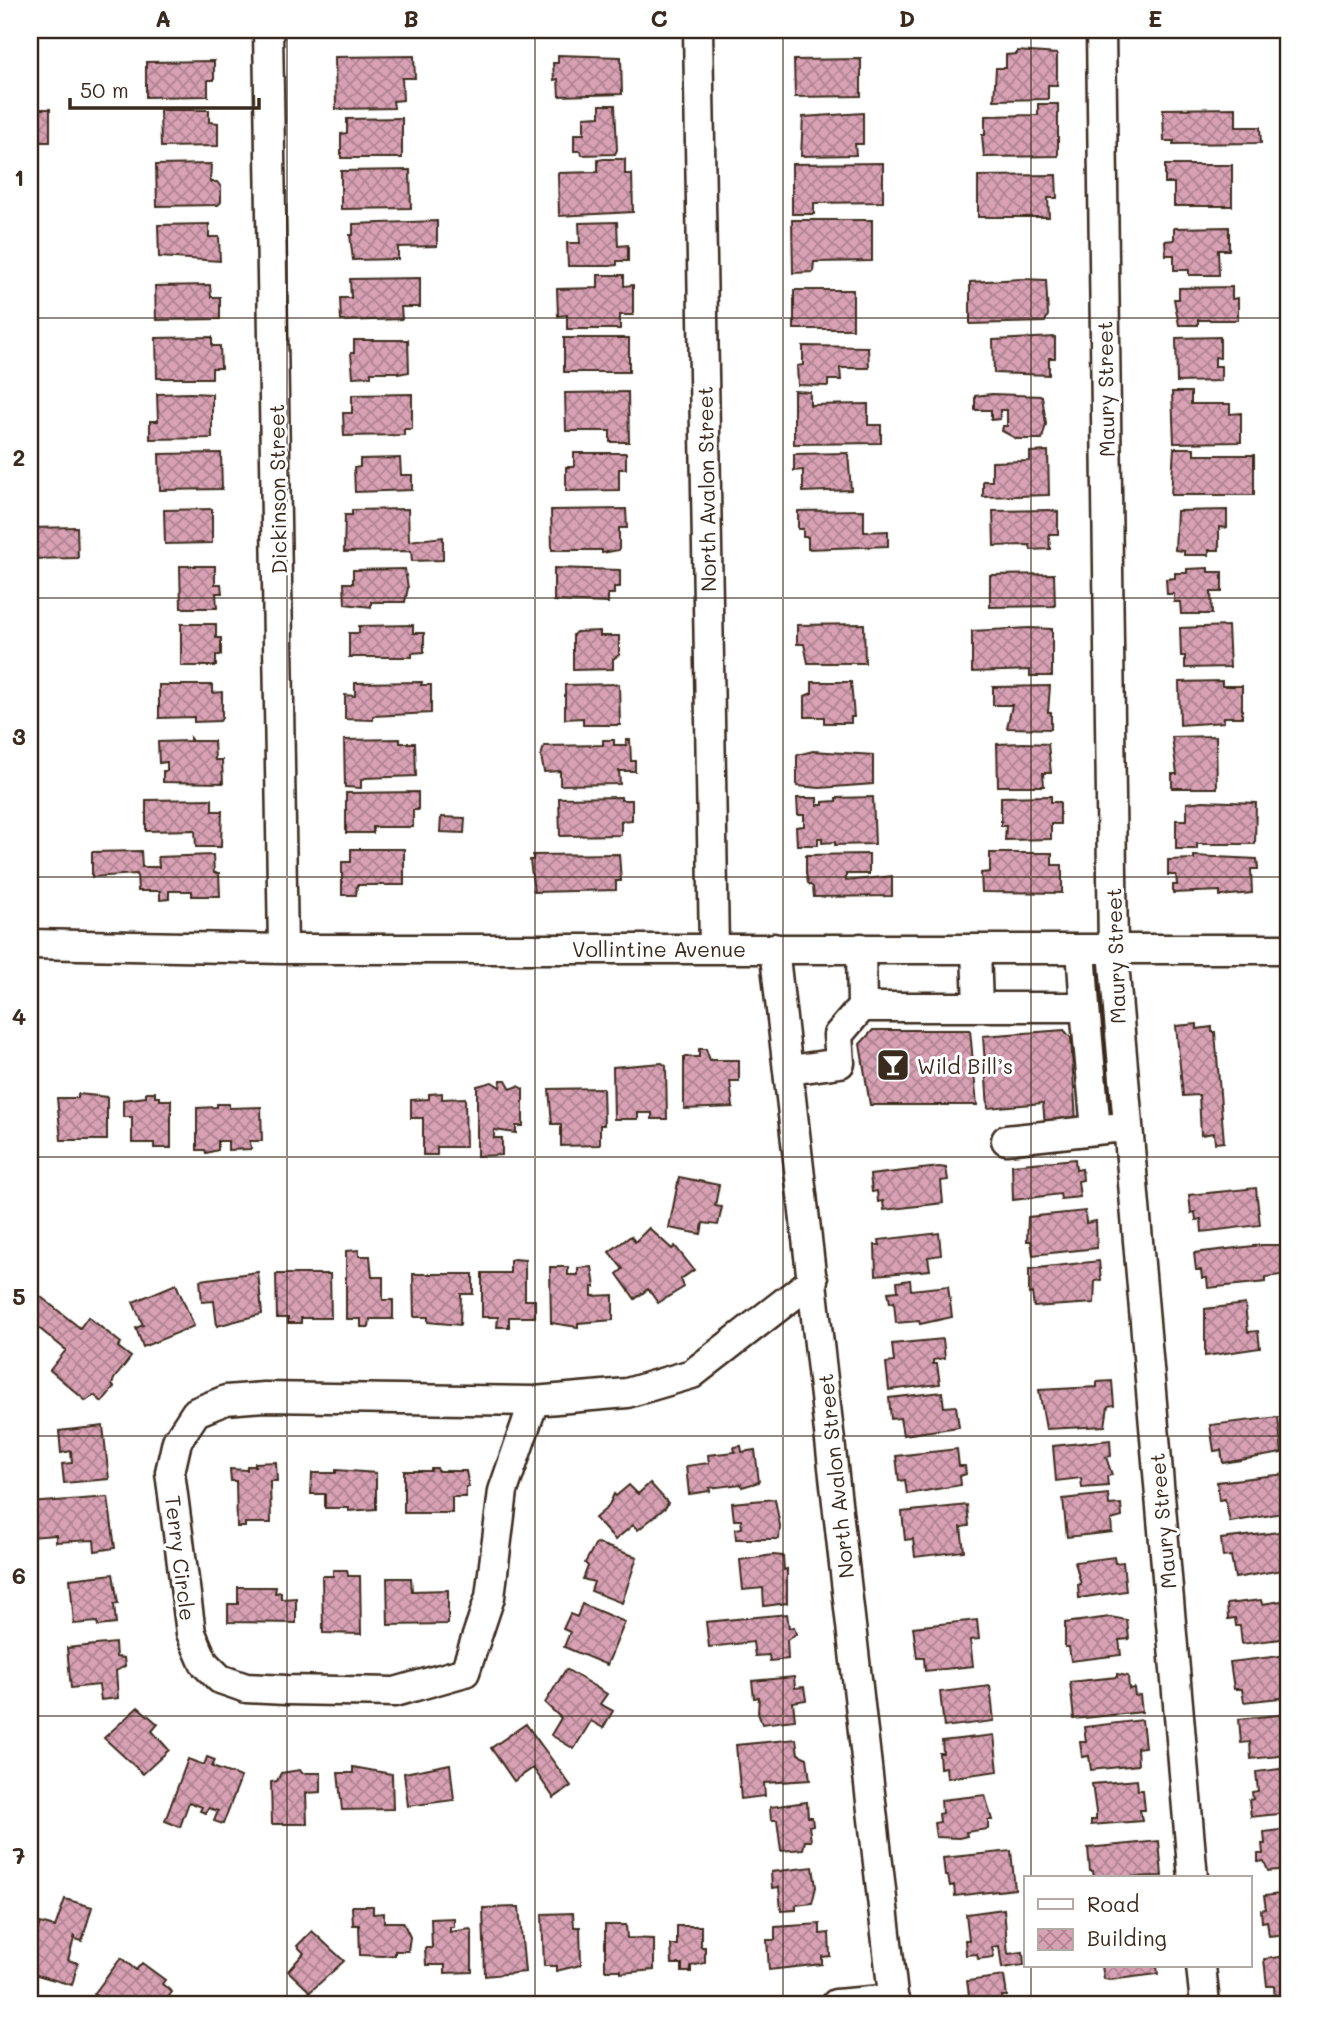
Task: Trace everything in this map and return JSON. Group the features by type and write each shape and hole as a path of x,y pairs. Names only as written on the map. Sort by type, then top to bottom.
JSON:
{"street":[{"name":"Dickinson Street","path":"268,30 283,948"},
{"name":"North Avalon Street","path":"698,30 714,948"},
{"name":"Maury Street","path":"1101,30 1113,951 1121,1069 1194,1876"},
{"name":"Vollintine Avenue","path":"30,944 283,948 1113,951 1288,949"},
{"name":"North Avalon Street","path":"775,948 894,2002"},
{"path":"790,1069 840,1063 838,1035 862,1007 861,948"},
{"path":"976,949 978,1007"},
{"path":"1081,949 1096,1130"},
{"path":"862,1007 1085,1007"},
{"path":"1090,1071 1121,1069"},
{"path":"1006,1140 1127,1127"},
{"name":"Terry Circle","path":"534,1401 503,1491 490,1597 465,1672 395,1692 286,1690 246,1688 220,1679 204,1662 191,1633 170,1472 177,1441 196,1412 226,1400 264,1397 534,1401 627,1393 692,1374 813,1280"},
{"path":"1201,1968 1205,2004"},
{"path":"836,2004 894,2002"}],"building":[{"path":"1017,51 1057,54 1057,85 1048,85 1048,99 994,100 996,68 1006,68 1006,55 1017,54"},
{"path":"558,55 621,57 622,94 559,96 553,63 558,63"},
{"path":"414,56 415,78 402,78 403,100 393,101 394,108 336,109 335,57"},
{"path":"861,59 861,96 795,97 794,60"},
{"path":"214,61 214,80 208,80 208,96 146,97 146,62"},
{"path":"1038,104 1058,104 1058,156 984,157 982,135 985,135 985,116 1038,115"},
{"path":"600,105 615,105 617,150 615,154 582,155 581,151 574,151 574,134 584,134 584,117 600,116"},
{"path":"1236,108 1236,127 1260,127 1261,143 1173,144 1174,141 1164,141 1163,109"},
{"path":"30,109 50,109 50,142 30,142"},
{"path":"160,110 209,110 209,122 218,123 218,146 161,147"},
{"path":"863,113 863,144 855,144 856,155 801,156 803,117"},
{"path":"402,118 402,158 341,158 341,134 347,133 347,119"},
{"path":"625,159 625,174 632,174 633,212 559,216 558,173 598,172 598,160"},
{"path":"883,163 883,202 814,203 814,214 792,214 792,164"},
{"path":"211,164 210,182 217,182 221,187 221,202 218,205 157,206 156,165"},
{"path":"1165,165 1232,165 1232,206 1174,206 1174,183 1165,183"},
{"path":"410,170 411,208 341,209 341,171"},
{"path":"1056,175 1057,198 1048,198 1049,217 978,217 978,176"},
{"path":"792,220 872,220 872,261 814,262 813,272 793,273"},
{"path":"437,221 437,246 398,247 398,259 353,260 350,235 353,235 353,224"},
{"path":"617,222 618,246 628,245 628,261 617,261 617,265 610,266 568,266 567,243 580,243 579,223"},
{"path":"209,224 209,237 219,237 220,261 159,257 158,225"},
{"path":"30,226 36,226 37,265 30,265"},
{"path":"1229,227 1229,250 1218,250 1219,275 1189,275 1189,270 1174,270 1174,255 1166,255 1165,241 1174,240 1174,228"},
{"path":"598,275 624,275 624,286 633,285 633,315 620,315 620,329 567,329 567,315 558,316 557,289 598,288"},
{"path":"420,278 420,307 401,307 402,319 341,321 340,298 351,298 350,279"},
{"path":"1046,280 1048,315 1045,322 970,324 970,282"},
{"path":"210,285 211,297 220,297 220,319 156,320 155,286"},
{"path":"1232,287 1232,299 1238,298 1238,320 1198,320 1198,325 1179,325 1174,299 1179,299 1179,288"},
{"path":"794,290 853,290 853,329 794,329"},
{"path":"212,337 212,346 220,346 221,368 212,368 212,378 157,378 156,338"},
{"path":"1055,337 1055,358 1049,358 1049,375 994,373 993,340"},
{"path":"1220,337 1220,358 1215,357 1215,366 1221,366 1221,381 1177,382 1176,338"},
{"path":"564,338 629,338 629,372 564,372"},
{"path":"354,340 408,340 409,372 371,372 371,376 353,377 351,353 354,353"},
{"path":"803,346 868,347 869,368 840,368 841,380 828,380 828,386 798,385 797,366 803,365"},
{"path":"794,391 810,392 810,405 868,404 868,425 881,425 881,443 794,444"},
{"path":"628,392 629,442 610,442 610,431 566,431 565,393"},
{"path":"1172,392 1191,392 1191,404 1230,404 1230,414 1241,413 1241,442 1174,443"},
{"path":"157,394 212,394 212,438 150,439 150,421 158,421"},
{"path":"412,394 412,429 404,429 404,435 344,436 343,413 352,413 352,395"},
{"path":"975,396 1042,396 1046,424 1042,439 1017,439 1002,431 1003,426 1007,426 1007,410 1000,410 1000,419 991,420 991,410 975,410"},
{"path":"1174,448 1194,448 1194,455 1254,455 1254,495 1171,495"},
{"path":"1048,451 1049,495 983,497 983,481 992,481 992,462 1030,461 1030,452"},
{"path":"221,453 222,489 160,490 159,454"},
{"path":"574,453 626,453 626,469 619,469 619,490 566,491 566,467 574,467"},
{"path":"848,453 851,490 803,492 803,470 794,471 794,454"},
{"path":"400,458 401,475 412,475 412,490 355,492 354,468 360,467 360,459"},
{"path":"212,509 212,543 165,544 164,510"},
{"path":"408,509 409,541 443,537 443,560 412,561 411,551 344,552 345,515 352,515 352,510"},
{"path":"626,509 627,528 619,528 619,550 602,553 602,550 552,550 551,510"},
{"path":"864,510 864,532 888,531 888,546 808,549 808,537 803,537 803,529 798,529 798,511"},
{"path":"1227,510 1227,528 1219,527 1219,550 1209,550 1209,555 1184,555 1184,551 1175,550 1177,511"},
{"path":"993,511 1058,512 1058,534 1049,534 1050,549 1031,550 1030,545 994,546"},
{"path":"77,527 78,558 30,559 30,528"},
{"path":"180,566 215,566 215,584 221,584 222,593 216,593 217,608 181,608"},
{"path":"554,568 620,570 620,587 614,587 614,594 608,594 608,603 554,601"},
{"path":"1208,568 1208,572 1222,572 1222,592 1211,592 1212,614 1181,614 1180,602 1174,602 1174,594 1167,594 1166,579 1175,578 1175,573 1187,573 1187,569"},
{"path":"405,569 408,588 405,602 371,602 371,607 345,604 344,583 353,583 353,570"},
{"path":"1054,574 1055,606 990,607 990,575"},
{"path":"181,624 216,624 216,638 221,638 221,655 216,655 216,666 181,666"},
{"path":"864,624 865,663 808,663 804,644 797,644 797,625"},
{"path":"413,625 413,633 424,633 424,652 412,653 412,657 349,657 349,633 359,633 359,626"},
{"path":"1228,626 1230,667 1185,668 1185,656 1181,656 1180,628"},
{"path":"1052,629 1052,676 1030,676 1030,670 972,672 972,631"},
{"path":"600,631 600,636 619,636 619,655 613,659 613,669 573,670 573,635 576,632"},
{"path":"1222,681 1222,686 1242,686 1242,717 1224,717 1224,722 1180,725 1179,682"},
{"path":"422,682 421,685 431,685 431,713 373,716 373,720 345,719 345,695 355,696 355,683"},
{"path":"812,682 851,682 854,717 851,717 851,723 824,723 824,717 805,717 805,696 812,693"},
{"path":"619,684 620,725 583,725 583,718 565,719 565,685"},
{"path":"159,685 213,685 213,693 222,692 222,718 220,721 194,722 194,717 159,718"},
{"path":"1050,686 1048,712 1051,712 1051,729 1007,728 1012,705 993,705 993,687"},
{"path":"1216,736 1217,788 1172,788 1172,774 1177,774 1172,737"},
{"path":"190,738 192,741 214,741 215,760 222,760 223,783 163,782 163,771 167,771 167,762 159,763 158,742 190,741"},
{"path":"400,739 400,743 415,743 416,776 365,778 361,780 361,788 345,787 344,740"},
{"path":"603,740 614,740 614,745 626,745 626,740 630,740 631,761 635,761 635,771 619,771 620,784 560,785 560,771 544,772 541,756 544,746 603,745"},
{"path":"997,744 1048,744 1051,773 1043,773 1044,786 998,786"},
{"path":"813,751 873,755 873,784 820,788 797,786 797,755"},
{"path":"418,792 418,810 413,810 413,827 373,827 373,833 346,833 346,793"},
{"path":"1051,796 1051,802 1060,802 1060,824 1051,824 1051,839 1005,840 1006,826 1001,826 1001,797"},
{"path":"621,797 621,800 632,800 632,820 621,821 621,835 560,836 559,798"},
{"path":"873,797 875,844 835,845 835,842 822,843 822,838 818,838 818,845 797,845 796,827 804,826 804,815 798,815 797,798 817,798 817,805 823,805 823,802 836,801 836,798"},
{"path":"212,799 212,811 222,811 221,847 196,847 195,830 146,831 146,800"},
{"path":"1187,803 1256,803 1255,844 1197,844 1197,849 1176,849 1176,820 1187,820"},
{"path":"441,817 465,818 464,833 440,832"},
{"path":"351,849 404,849 404,885 357,885 356,895 342,895 342,862 351,862"},
{"path":"141,851 142,867 159,867 158,857 213,855 214,873 219,873 220,896 192,896 192,891 169,891 169,899 160,900 160,891 138,891 137,874 92,877 92,852"},
{"path":"990,853 1052,853 1052,865 1062,865 1062,893 982,892 981,873 990,872"},
{"path":"619,854 621,881 616,881 616,890 534,892 530,860 533,860 533,855"},
{"path":"869,854 869,874 846,874 846,881 892,876 892,896 814,897 813,887 808,883 806,873 806,855"},
{"path":"1194,856 1257,859 1258,869 1251,869 1252,893 1220,896 1220,891 1173,893 1173,885 1177,885 1176,875 1168,875 1168,860 1194,859"},
{"path":"1197,1024 1197,1029 1212,1027 1212,1032 1215,1032 1224,1142 1215,1143 1214,1133 1201,1135 1199,1095 1183,1096 1176,1026"},
{"path":"873,1030 970,1030 977,1105 870,1105 860,1044"},
{"path":"1064,1030 1071,1038 1076,1122 1045,1125 1043,1103 988,1108 983,1036"},
{"path":"699,1049 706,1049 710,1060 739,1060 739,1081 730,1081 733,1107 684,1109 684,1057 699,1057"},
{"path":"662,1063 666,1066 667,1119 652,1119 652,1113 638,1113 638,1119 614,1119 613,1067"},
{"path":"501,1080 506,1080 511,1089 518,1086 523,1089 523,1126 516,1126 516,1133 494,1130 494,1138 502,1138 502,1155 477,1156 477,1086 492,1082 500,1087"},
{"path":"603,1088 604,1125 600,1125 600,1145 561,1146 561,1124 552,1124 549,1089"},
{"path":"146,1092 155,1092 155,1097 160,1097 160,1100 171,1100 171,1148 154,1148 154,1143 132,1143 132,1117 123,1117 123,1100 146,1097"},
{"path":"442,1093 442,1099 465,1098 466,1147 437,1147 437,1155 423,1155 423,1118 411,1118 411,1100 429,1099 429,1094"},
{"path":"78,1094 107,1097 107,1140 61,1140 57,1098 78,1098"},
{"path":"217,1104 229,1104 229,1108 261,1107 262,1141 250,1141 251,1149 228,1150 228,1141 218,1141 218,1150 206,1153 205,1150 197,1150 197,1108 217,1107"},
{"path":"1075,1159 1076,1170 1082,1169 1083,1180 1078,1181 1080,1197 1061,1199 1060,1194 1013,1200 1012,1165"},
{"path":"946,1168 948,1180 941,1181 943,1203 884,1210 883,1201 878,1202 877,1191 872,1192 870,1175"},
{"path":"679,1177 719,1185 715,1206 722,1207 718,1225 703,1223 701,1234 669,1228"},
{"path":"1256,1188 1260,1225 1202,1232 1201,1219 1196,1220 1195,1212 1191,1213 1189,1195"},
{"path":"1085,1211 1086,1223 1096,1221 1097,1248 1033,1255 1031,1241 1027,1241 1028,1217"},
{"path":"649,1228 672,1249 675,1246 694,1270 681,1279 684,1287 658,1303 648,1289 635,1299 617,1274 623,1269 609,1252 631,1236 635,1242"},
{"path":"939,1233 941,1255 928,1257 930,1270 876,1275 875,1245 880,1245 879,1240"},
{"path":"1284,1245 1288,1274 1266,1277 1266,1282 1208,1288 1207,1278 1202,1278 1201,1270 1196,1270 1194,1253"},
{"path":"359,1250 359,1256 370,1256 372,1277 383,1277 383,1300 393,1300 393,1319 370,1319 369,1327 361,1327 361,1319 346,1319 346,1251"},
{"path":"510,1260 525,1260 525,1300 535,1300 535,1317 509,1317 509,1327 497,1327 498,1317 482,1317 482,1273 510,1273"},
{"path":"1099,1261 1101,1280 1095,1281 1094,1303 1034,1307 1032,1293 1029,1294 1029,1269"},
{"path":"550,1267 568,1267 568,1275 578,1275 578,1268 592,1267 595,1287 592,1287 592,1296 613,1295 613,1320 578,1323 578,1327 551,1323"},
{"path":"258,1272 262,1314 217,1326 214,1301 202,1302 200,1280"},
{"path":"276,1274 330,1274 331,1318 301,1318 301,1323 288,1323 288,1318 277,1318"},
{"path":"413,1274 473,1274 473,1294 461,1294 460,1325 428,1322 428,1317 414,1317"},
{"path":"910,1280 911,1290 948,1286 952,1317 920,1324 919,1321 896,1323 894,1302 890,1303 888,1292 898,1291 897,1282"},
{"path":"176,1284 194,1326 143,1347 136,1328 143,1325 133,1302"},
{"path":"36,1293 80,1328 88,1317 121,1343 118,1347 131,1357 114,1379 114,1387 102,1402 94,1395 86,1401 50,1370 66,1350 30,1321 30,1301"},
{"path":"1245,1304 1248,1332 1258,1331 1260,1348 1205,1356 1205,1309"},
{"path":"943,1339 945,1358 933,1360 933,1364 937,1364 940,1384 889,1390 886,1363 894,1362 892,1344"},
{"path":"1112,1381 1114,1405 1108,1406 1105,1426 1046,1429 1039,1390 1097,1387 1097,1382"},
{"path":"942,1392 944,1407 956,1406 959,1427 903,1435 900,1418 891,1419 889,1398"},
{"path":"1278,1417 1282,1453 1223,1463 1221,1450 1214,1451 1210,1425"},
{"path":"103,1426 109,1479 64,1483 62,1464 72,1463 71,1451 61,1453 59,1431"},
{"path":"1110,1440 1111,1456 1106,1457 1112,1475 1107,1476 1108,1486 1082,1488 1081,1478 1056,1481 1053,1446"},
{"path":"741,1446 742,1452 755,1450 759,1482 742,1487 741,1484 709,1488 710,1491 689,1494 686,1466 709,1463 708,1455 735,1452 734,1447"},
{"path":"957,1449 959,1466 965,1466 966,1474 960,1476 961,1485 907,1494 905,1480 899,1481 896,1456"},
{"path":"276,1462 277,1481 270,1481 271,1523 245,1523 245,1527 237,1527 236,1481 231,1481 230,1469 247,1470 247,1466 255,1466 255,1463"},
{"path":"431,1468 437,1468 438,1471 466,1471 469,1487 466,1487 466,1497 452,1497 452,1513 404,1513 404,1471 431,1471"},
{"path":"336,1470 376,1473 376,1509 349,1511 349,1508 325,1508 325,1494 311,1494 312,1473 336,1473"},
{"path":"1285,1474 1288,1512 1230,1522 1225,1499 1219,1500 1217,1482"},
{"path":"650,1483 668,1503 666,1507 638,1530 633,1525 615,1540 595,1518 608,1507 614,1494 616,1496 629,1485 638,1494"},
{"path":"1108,1494 1109,1505 1121,1504 1122,1517 1111,1520 1112,1532 1067,1537 1063,1499"},
{"path":"108,1497 115,1548 95,1551 94,1540 56,1542 56,1535 30,1537 30,1503"},
{"path":"775,1499 780,1526 779,1539 736,1539 735,1529 742,1528 741,1520 734,1520 732,1503"},
{"path":"967,1505 969,1526 961,1527 964,1551 915,1557 913,1539 905,1540 902,1512"},
{"path":"1288,1531 1288,1569 1235,1578 1231,1556 1223,1557 1221,1539"},
{"path":"596,1543 637,1557 622,1603 591,1591 594,1582 583,1579 588,1566 585,1563"},
{"path":"783,1556 784,1570 787,1569 787,1603 764,1606 763,1588 743,1590 740,1560"},
{"path":"1114,1557 1115,1563 1123,1562 1126,1591 1079,1598 1078,1585 1081,1584 1075,1562"},
{"path":"333,1570 347,1570 348,1576 360,1576 361,1634 323,1633 322,1576 333,1576"},
{"path":"113,1574 118,1603 114,1604 116,1624 74,1624 70,1579"},
{"path":"387,1578 411,1578 412,1591 448,1590 448,1624 388,1625"},
{"path":"238,1587 276,1587 275,1593 281,1592 281,1599 296,1598 296,1623 228,1622 228,1604 238,1604"},
{"path":"1261,1600 1262,1604 1288,1600 1288,1638 1242,1644 1240,1626 1236,1626 1235,1618 1228,1619 1227,1604"},
{"path":"582,1604 625,1622 607,1665 564,1647 570,1632 563,1629 570,1614 577,1617"},
{"path":"787,1614 789,1628 794,1627 796,1634 787,1640 788,1659 770,1661 769,1655 755,1656 753,1642 709,1647 706,1622"},
{"path":"1110,1617 1127,1620 1129,1639 1119,1640 1121,1655 1071,1661 1069,1647 1065,1647 1065,1623"},
{"path":"977,1620 979,1639 970,1640 973,1666 925,1671 924,1658 917,1658 913,1627"},
{"path":"115,1643 116,1657 124,1658 125,1666 116,1671 118,1698 101,1700 99,1685 71,1688 67,1648"},
{"path":"1288,1655 1288,1697 1244,1702 1242,1689 1234,1689 1230,1662"},
{"path":"566,1669 607,1694 600,1704 613,1711 603,1728 591,1721 574,1749 551,1735 561,1718 545,1703"},
{"path":"1117,1674 1128,1676 1129,1689 1134,1688 1135,1696 1140,1695 1142,1712 1074,1719 1070,1682 1117,1677"},
{"path":"794,1677 795,1688 804,1687 806,1700 793,1702 795,1720 762,1724 758,1713 759,1697 754,1698 752,1681"},
{"path":"990,1686 994,1721 944,1727 940,1692"},
{"path":"138,1707 158,1724 152,1731 169,1750 143,1774 104,1738"},
{"path":"1288,1714 1288,1755 1251,1759 1250,1742 1241,1743 1239,1719"},
{"path":"1142,1720 1145,1747 1137,1748 1138,1765 1091,1770 1089,1756 1082,1757 1080,1742 1086,1742 1084,1727"},
{"path":"526,1724 571,1786 554,1798 533,1768 514,1781 491,1748"},
{"path":"994,1735 998,1771 947,1778 946,1767 940,1768 939,1753 943,1753 942,1741"},
{"path":"796,1739 798,1754 807,1758 810,1780 764,1783 765,1796 741,1799 736,1745"},
{"path":"207,1757 215,1760 212,1767 241,1777 223,1824 214,1821 218,1811 208,1808 206,1813 200,1811 202,1807 189,1802 180,1827 165,1821 188,1759 204,1765"},
{"path":"450,1764 454,1800 408,1806 404,1773"},
{"path":"353,1767 392,1774 393,1809 342,1810 338,1773 353,1773"},
{"path":"1288,1768 1288,1813 1251,1817 1249,1800 1253,1799 1252,1792 1258,1791 1256,1772"},
{"path":"300,1770 302,1773 321,1773 321,1792 306,1793 307,1824 272,1824 271,1782 277,1781 281,1773"},
{"path":"1137,1780 1138,1790 1143,1790 1145,1810 1140,1810 1142,1821 1091,1825 1091,1820 1096,1820 1092,1784"},
{"path":"985,1795 992,1820 988,1820 988,1829 966,1832 967,1836 959,1838 936,1837 934,1823 940,1822 941,1800"},
{"path":"807,1802 808,1817 812,1817 813,1825 809,1826 811,1841 805,1841 803,1849 781,1851 777,1820 771,1820 770,1807"},
{"path":"1288,1829 1288,1869 1268,1871 1264,1861 1258,1862 1258,1854 1263,1854 1262,1844 1265,1844 1264,1832"},
{"path":"1159,1841 1162,1876 1094,1876 1093,1871 1090,1871 1088,1848"},
{"path":"1011,1851 1015,1889 955,1896 954,1885 950,1886 948,1876 945,1876 943,1858"},
{"path":"813,1867 816,1887 812,1903 796,1905 796,1910 781,1911 779,1887 772,1888 771,1872"},
{"path":"1288,1893 1288,1934 1269,1936 1267,1921 1262,1922 1261,1910 1266,1909 1264,1896"},
{"path":"65,1899 92,1907 82,1941 75,1939 75,1935 68,1960 78,1963 72,1985 30,1973 30,1948 34,1934 36,1935 40,1923 55,1927"},
{"path":"352,1906 373,1906 373,1914 384,1913 384,1922 403,1922 410,1937 408,1951 395,1951 395,1955 383,1956 360,1955 359,1925 353,1925"},
{"path":"519,1907 525,1972 485,1976 483,1908"},
{"path":"1004,1909 1008,1954 1023,1952 1024,1965 1002,1968 999,1946 992,1947 994,1957 978,1959 977,1954 966,1955 965,1940 969,1940 966,1914"},
{"path":"573,1913 574,1927 580,1927 581,1965 556,1971 556,1966 544,1966 542,1914"},
{"path":"454,1918 454,1927 450,1927 450,1932 472,1931 472,1972 445,1973 445,1965 426,1965 425,1948 432,1948 431,1919"},
{"path":"820,1924 820,1934 829,1933 830,1956 822,1957 822,1964 769,1970 767,1940 775,1940 775,1927"},
{"path":"605,1925 626,1925 627,1938 654,1939 654,1970 621,1973 621,1970 605,1970"},
{"path":"677,1926 701,1926 701,1947 705,1947 705,1963 691,1966 691,1972 682,1972 682,1964 672,1964 671,1945 677,1945"},
{"path":"312,1931 344,1961 310,1992 288,1971 304,1953 297,1946"},
{"path":"1288,1956 1288,2002 1275,2003 1274,1986 1267,1986 1264,1959"},
{"path":"121,1958 136,1970 142,1963 165,1980 162,1984 172,1992 163,2004 100,2004 103,2001 94,1994"},
{"path":"1102,1968 1157,1968 1158,1974 1104,1979"},
{"path":"1004,1976 1007,1996 1002,1996 1003,2004 962,2004 961,1996 969,1995 967,1981"},
{"path":"1164,2000 1164,2004 1123,2004"}],"place":[{"name":"Wild Bill’s","path":"893,1065"}]}
